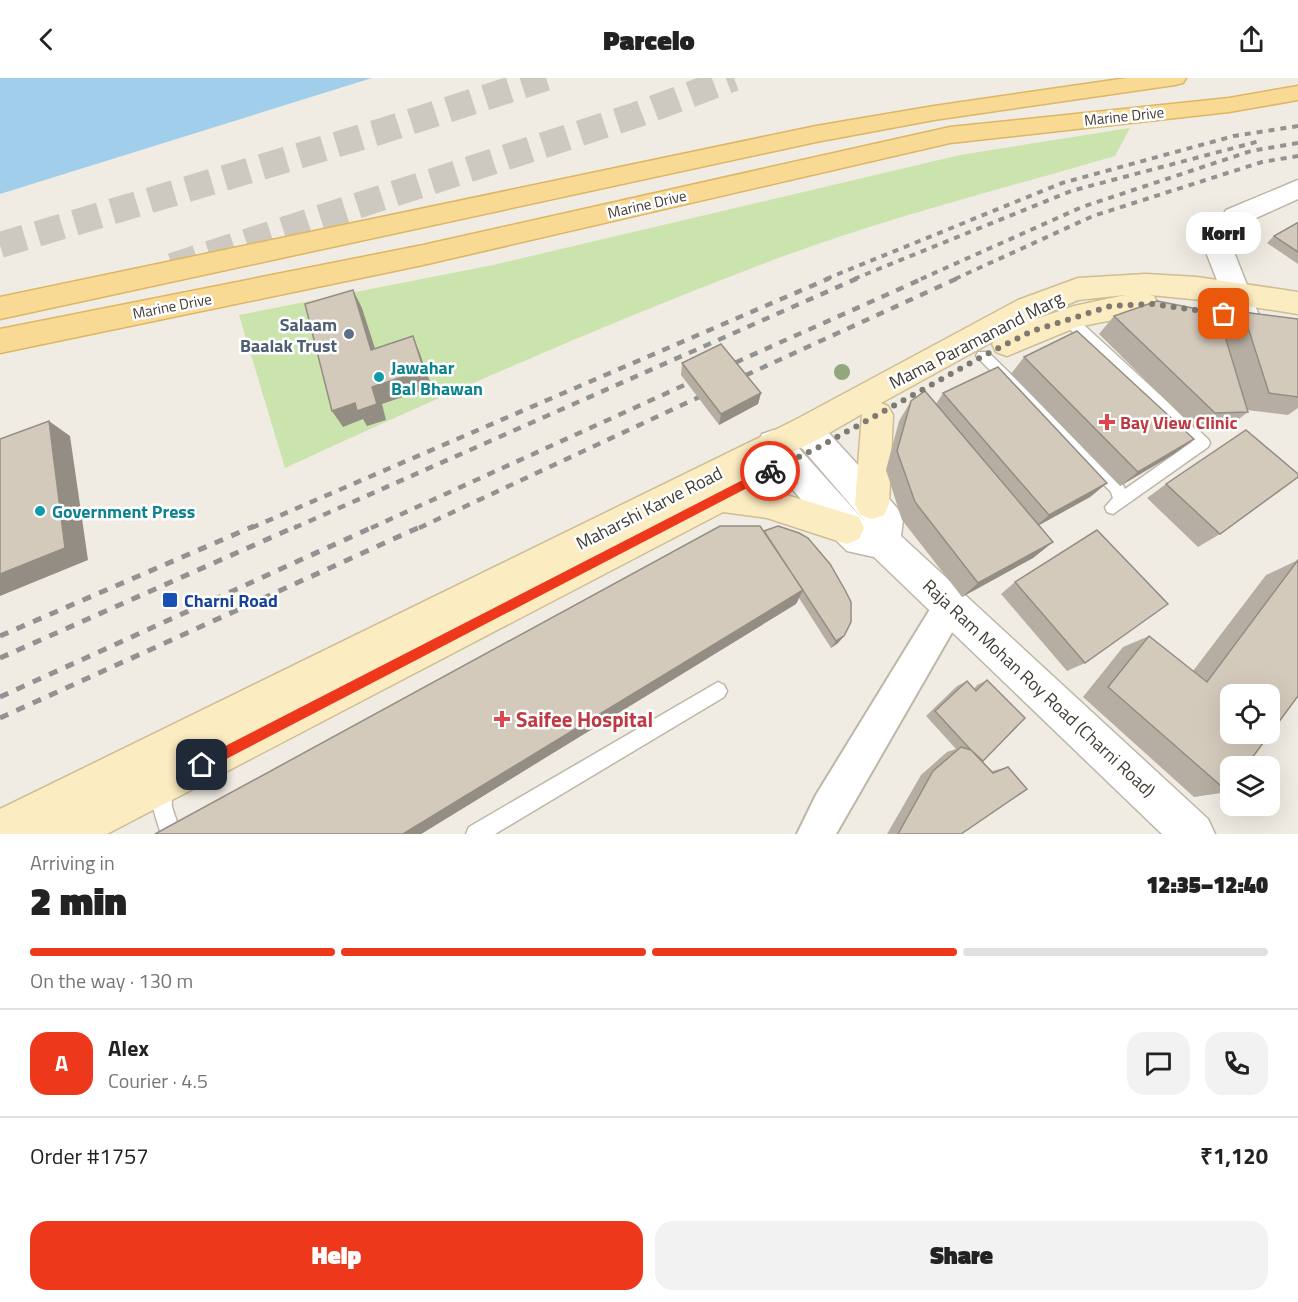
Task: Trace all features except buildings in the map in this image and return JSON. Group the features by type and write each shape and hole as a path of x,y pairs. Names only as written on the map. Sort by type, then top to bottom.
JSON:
{"main road":[{"name":"Marine Drive","path":"0,308 816,134 934,113 1175,78"},
{"name":"Marine Drive","path":"0,341 423,255 950,135 1229,105 1298,93"},
{"path":"934,113 950,135"},
{"name":"Mama Paramanand Marg","path":"797,446 925,364 1055,297 1093,286 1145,284 1189,287 1298,326"},
{"name":"Mama Paramanand Marg","path":"797,446 877,415 1032,331 1111,306 1298,303"},
{"path":"872,504 877,415"},
{"name":"Maharshi Karve Road","path":"63,834 161,786 722,496 797,446"},
{"name":"Maharshi Karve Road","path":"0,832 797,446"},
{"path":"722,496 767,503 847,528"}],"street":[{"path":"1240,305 1218,247 1235,217 1298,189"},
{"path":"797,446 872,504 886,520 883,542"},
{"name":"Raja Ram Mohan Roy Road (Charni Road)","path":"797,446 847,528 859,539 883,542 1193,834"},
{"path":"816,834 829,808 951,604"}],"lane":[{"path":"983,356 1117,488 1117,504 1203,443 1068,320"},
{"path":"476,834 717,691"},
{"path":"161,786 162,807 171,834"}],"green space":[{"path":"1130,128 1115,156 930,209 792,253 572,341 285,468 239,315 493,265 960,155"}],"water":[{"path":"0,78 372,78 0,194"}],"tunnel":[{"path":"0,245 382,131 546,78"},
{"path":"172,266 636,115 734,78"}],"railway":[{"path":"826,279 1062,183 1234,136 1298,126"},
{"path":"854,279 1071,191 1260,141"},
{"path":"921,279 1082,207 1251,151 1298,143"},
{"path":"955,279 1093,216 1262,162 1298,156"},
{"path":"251,528 830,278"},
{"path":"294,528 858,278"},
{"path":"721,369 924,278"},
{"path":"731,382 958,278"},
{"path":"371,528 702,377"},
{"path":"419,528 712,391"},
{"path":"0,636 254,526"},
{"path":"0,658 297,526"},
{"path":"0,697 375,526"},
{"path":"0,718 422,526"}],"way so far":[{"path":"770,471 821,446 1032,331 1111,306 1152,304 1224,314"}],"place":[{"name":"Korri","path":"1224,314"},
{"name":"Salaam Baalak Trust","path":"349,334"},
{"name":"Jawahar Bal Bhawan","path":"379,377"},
{"name":"Bay View Clinic","path":"1107,422"},
{"name":"Government Press","path":"40,511"},
{"name":"Charni Road","path":"170,600"},
{"name":"Saifee Hospital","path":"502,719"}],"route":[{"path":"202,765 770,471"}]}
